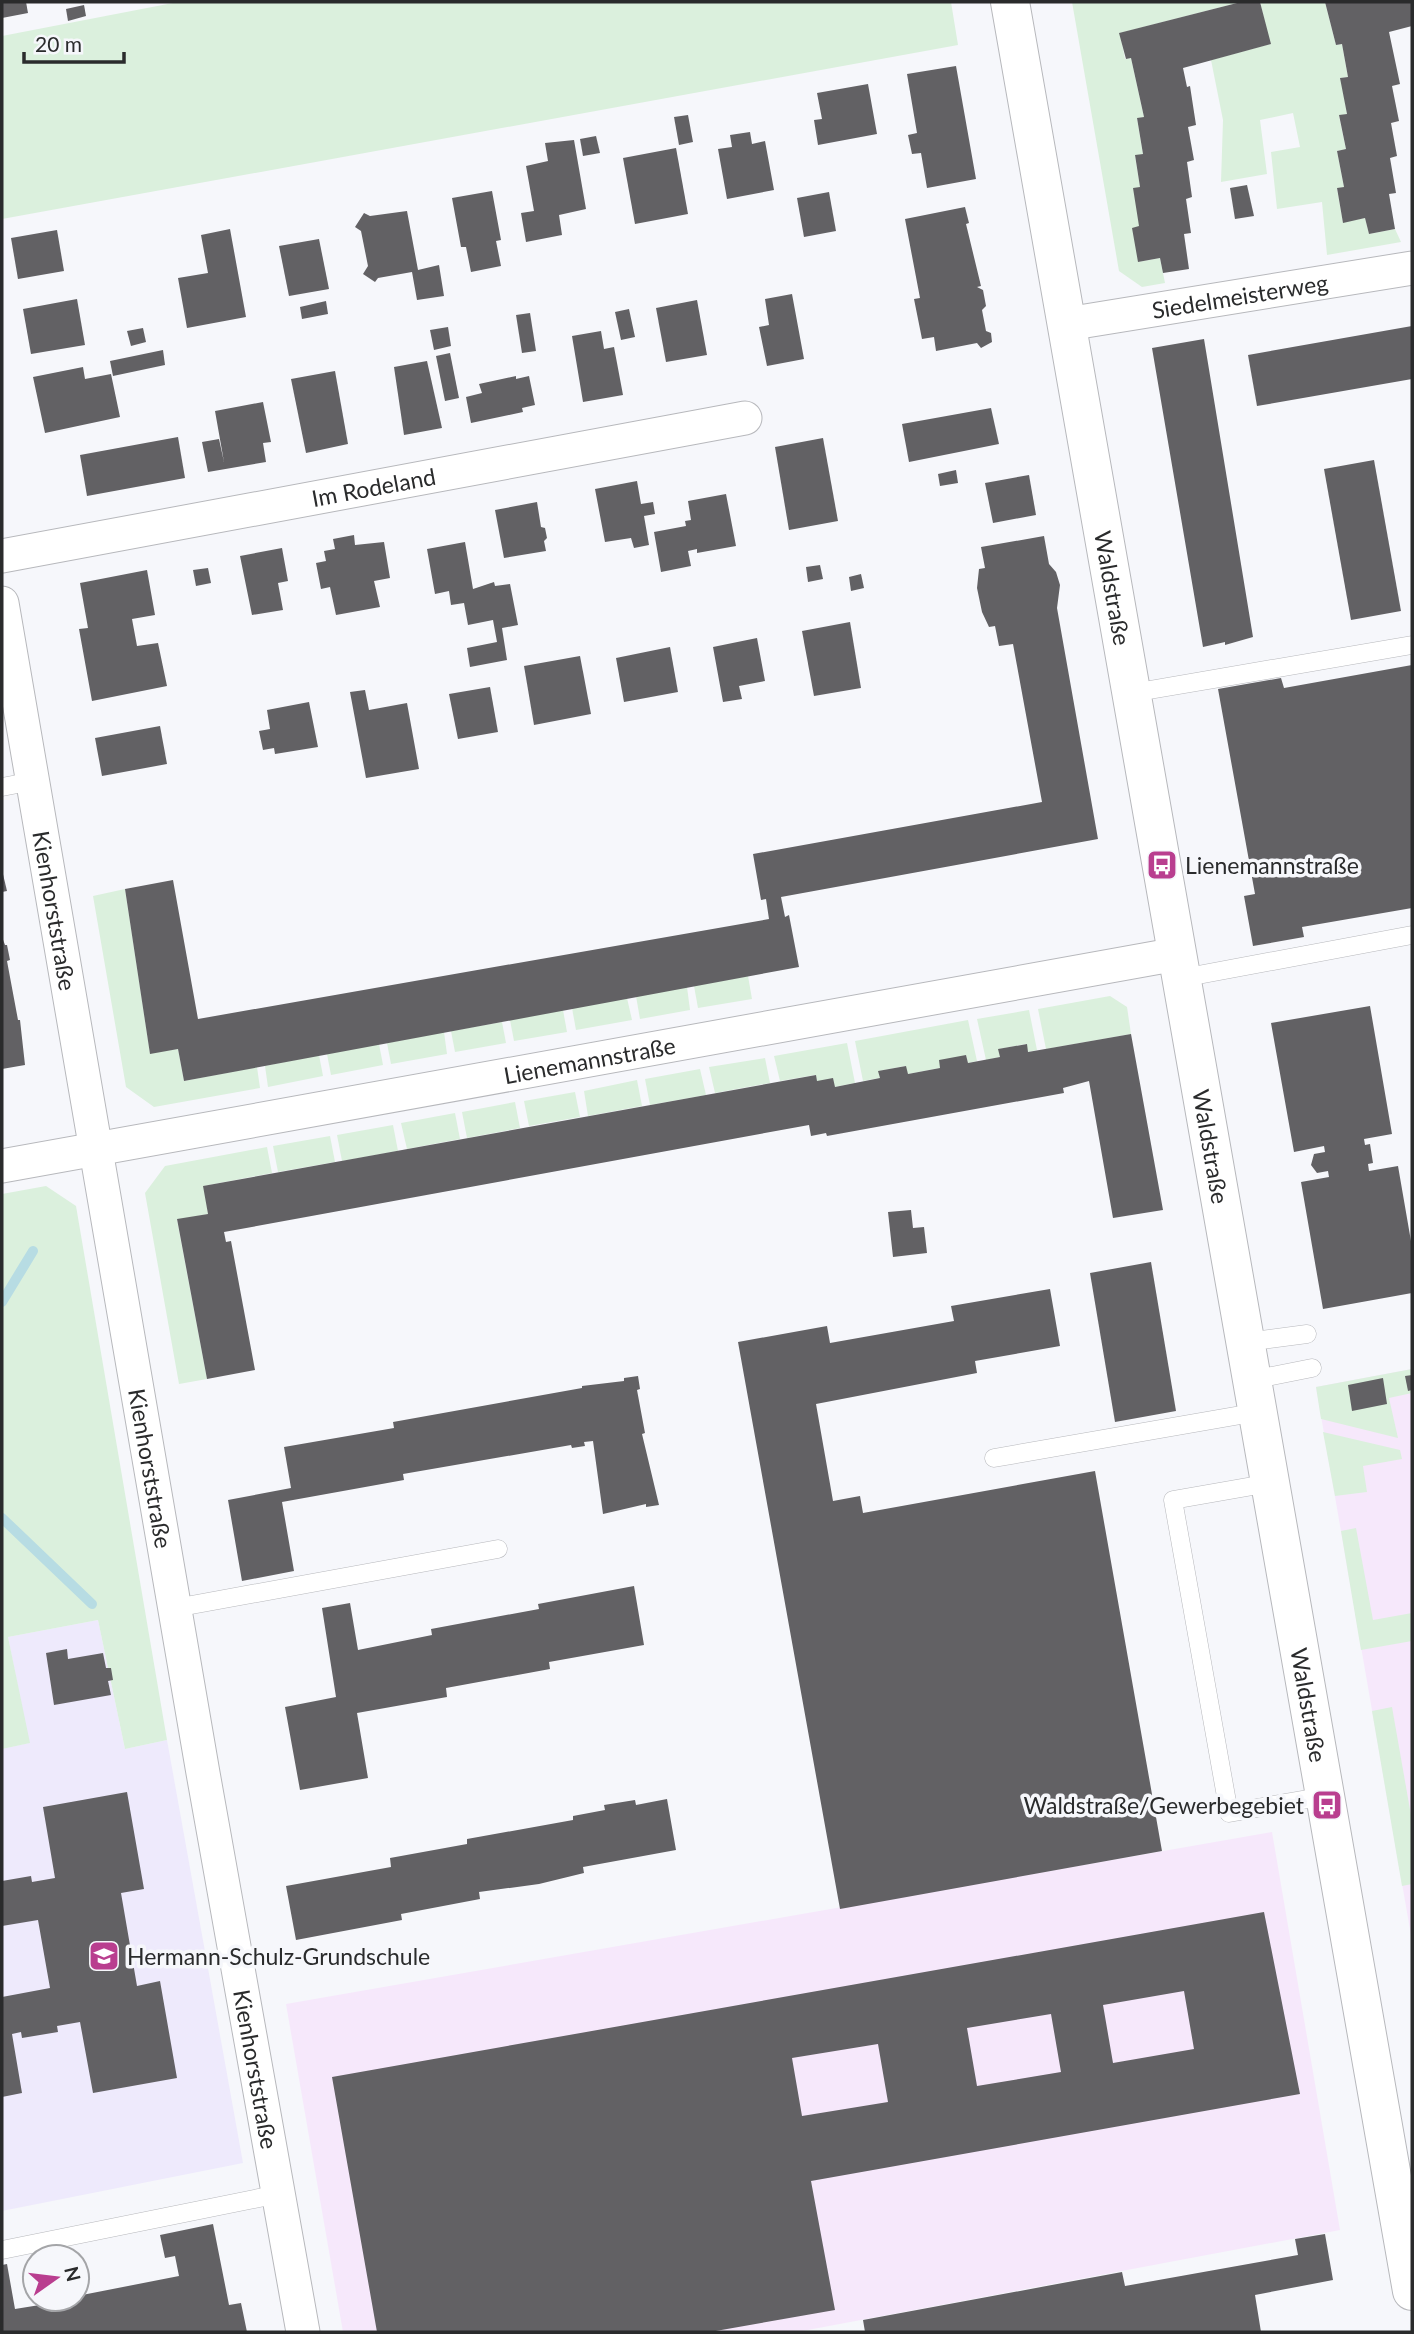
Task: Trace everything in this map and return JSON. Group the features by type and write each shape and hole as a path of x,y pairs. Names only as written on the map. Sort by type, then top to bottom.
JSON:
{"main road":[{"name":"Waldstraße","path":"1010,2 1325,1796 1404,2192 1412,2291"}],"street":[{"name":"Siedelmeisterweg","path":"1067,324 1412,268"},
{"name":"Im Rodeland","path":"2,556 745,418"},
{"name":"Kienhorststraße","path":"2,603 17,784 96,1150 303,2332"},
{"name":"Lienemannstraße","path":"2,1166 1180,966"}],"lane":[{"path":"1132,693 1412,645"},
{"path":"1180,966 1412,935"},
{"path":"1246,1342 1307,1334"},
{"path":"994,1458 1255,1396 1312,1368"},
{"path":"1270,1483 1173,1500 1229,1813 1325,1796"},
{"path":"175,1608 498,1549"},
{"path":"2,2250 279,2194"}],"shaded area":[{"path":"1412,1369 1412,1941 1316,1387"},
{"name":"Hermann-Schulz-Grundschule","path":"98,1620 125,1749 167,1740 243,2163 2,2211 2,1749 29,1743 8,1637"},
{"path":"1272,1832 1340,2230 797,2332 343,2332 286,2004"}],"green space":[{"path":"178,2 951,2 958,45 2,219 2,36"},
{"path":"1072,2 1241,2 1120,33 1125,59 1131,58 1144,117 1137,119 1143,154 1135,156 1140,187 1138,262 1160,258 1165,283 1142,287 1119,271"},
{"path":"1260,2 1325,2 1336,45 1342,44 1348,77 1341,78 1347,114 1339,116 1346,149 1337,151 1344,187 1337,189 1343,222 1365,218 1369,234 1395,229 1401,242 1327,255 1322,202 1277,209 1271,152 1300,147 1293,113 1260,120 1267,174 1221,182 1223,120 1211,60 1270,44"},
{"path":"125,889 150,1053 178,1049 184,1081 257,1067 260,1088 154,1107 126,1087 93,896"},
{"path":"748,976 752,999 698,1008 694,986"},
{"path":"687,987 690,1010 640,1019 636,996"},
{"path":"1110,996 1127,1007 1131,1034 1046,1049 1038,1009"},
{"path":"627,998 632,1020 576,1030 572,1008"},
{"path":"563,1010 567,1032 514,1041 510,1020"},
{"path":"1029,1010 1037,1050 1028,1052 1026,1044 999,1049 1000,1057 986,1060 977,1019"},
{"path":"968,1020 977,1061 968,1063 966,1055 940,1068 908,1074 905,1066 879,1071 880,1078 863,1081 855,1041"},
{"path":"502,1022 506,1043 455,1052 451,1031"},
{"path":"444,1032 447,1054 391,1064 387,1043"},
{"path":"847,1043 855,1083 835,1087 817,1081 815,1075 780,1081 774,1056"},
{"path":"379,1044 383,1065 331,1075 327,1054"},
{"path":"319,1055 323,1076 268,1087 265,1066"},
{"path":"765,1058 770,1083 715,1093 709,1067"},
{"path":"700,1069 706,1095 650,1105 645,1079"},
{"path":"637,1080 642,1106 588,1116 584,1091"},
{"path":"575,1092 580,1117 529,1126 524,1101"},
{"path":"515,1102 520,1128 467,1138 462,1112"},
{"path":"455,1113 460,1139 407,1149 401,1123"},
{"path":"393,1125 398,1151 342,1161 337,1135"},
{"path":"330,1136 335,1162 278,1172 273,1146"},
{"path":"267,1147 272,1173 204,1186 208,1214 177,1220 207,1379 179,1384 145,1193 165,1166"},
{"path":"46,1186 76,1206 167,1740 125,1749 98,1620 8,1637 30,1743 2,1749 2,1194"},
{"path":"1412,1369 1412,1393 1389,1398 1398,1438 1321,1419 1316,1387"},
{"path":"1323,1432 1400,1450 1402,1459 1363,1466 1367,1492 1335,1496"},
{"path":"1356,1528 1373,1620 1412,1613 1412,1641 1361,1650 1341,1531"},
{"path":"1392,1707 1412,1821 1412,1884 1402,1886 1372,1711"}],"building":[{"path":"2,2 26,2 28,13 2,18"},
{"path":"1241,2 1260,2 1271,44 1183,68 1187,87 1190,86 1196,125 1188,127 1194,160 1187,162 1192,197 1186,199 1191,233 1184,234 1189,269 1163,273 1160,258 1138,262 1132,228 1139,226 1133,188 1140,187 1135,155 1143,154 1137,118 1144,117 1131,58 1126,59 1119,33"},
{"path":"1325,2 1412,2 1412,26 1389,32 1400,84 1392,86 1399,121 1391,123 1397,156 1390,158 1396,193 1389,194 1395,229 1369,234 1365,218 1343,223 1337,188 1344,187 1337,151 1346,149 1339,115 1347,114 1340,78 1348,77 1342,44 1336,45"},
{"path":"84,5 86,16 68,21 66,9"},
{"path":"956,66 976,179 927,188 921,153 912,154 908,135 917,133 907,74"},
{"path":"868,84 877,134 818,145 814,120 822,119 817,93"},
{"path":"688,115 693,142 679,145 674,117"},
{"path":"750,132 752,144 765,141 774,190 727,199 718,149 732,147 730,135"},
{"path":"596,136 600,153 583,156 580,139"},
{"path":"574,140 586,209 559,215 562,235 526,242 521,213 534,211 526,166 548,161 545,143"},
{"path":"676,148 688,214 635,224 623,158"},
{"path":"1247,185 1254,216 1235,219 1230,188"},
{"path":"492,191 501,240 496,241 501,266 471,272 466,247 461,247 452,198"},
{"path":"829,192 836,231 804,237 797,198"},
{"path":"965,207 969,223 966,224 981,286 977,287 983,290 986,306 982,310 986,331 991,333 992,342 981,348 977,343 936,351 934,337 922,339 914,299 920,298 905,219"},
{"path":"407,211 418,270 439,265 444,296 417,300 412,272 378,278 375,282 363,274 368,266 361,231 355,227 364,213 370,216"},
{"path":"230,229 246,317 187,328 178,278 208,273 201,235"},
{"path":"57,230 64,271 18,279 11,238"},
{"path":"319,239 329,289 289,296 279,246"},
{"path":"792,294 804,359 767,366 759,327 769,325 765,299"},
{"path":"77,299 85,345 31,354 23,309"},
{"path":"697,300 707,355 666,362 656,308"},
{"path":"326,301 328,314 302,319 300,307"},
{"path":"629,309 635,337 621,340 615,312"},
{"path":"530,313 536,351 522,353 516,315"},
{"path":"1412,326 1412,379 1257,406 1248,355"},
{"path":"448,327 451,346 434,350 430,330"},
{"path":"143,328 146,342 131,346 127,331"},
{"path":"601,331 604,349 614,347 623,395 583,402 572,336"},
{"path":"1204,339 1253,637 1225,645 1225,642 1203,647 1152,348"},
{"path":"163,350 165,365 113,376 110,361"},
{"path":"450,353 459,398 445,401 436,356"},
{"path":"427,361 442,428 404,435 394,367"},
{"path":"83,367 85,379 111,374 120,417 45,433 33,377"},
{"path":"335,371 348,444 306,453 291,379"},
{"path":"516,376 516,379 529,376 535,405 522,408 523,412 471,423 466,397 482,393 479,384"},
{"path":"263,402 271,442 263,443 266,462 208,472 202,442 219,439 224,462 215,411"},
{"path":"991,408 999,444 909,462 902,424"},
{"path":"178,437 185,478 87,496 80,455"},
{"path":"823,438 838,521 789,530 775,447"},
{"path":"1374,460 1401,611 1351,620 1324,469"},
{"path":"956,470 958,483 940,486 938,474"},
{"path":"1029,475 1036,515 993,523 985,483"},
{"path":"637,481 641,504 653,502 655,514 644,516 649,545 634,548 631,538 605,542 595,489"},
{"path":"726,494 736,546 697,553 697,549 688,551 691,566 661,572 654,532 686,526 685,521 691,520 688,501"},
{"path":"537,502 541,527 545,528 547,538 544,541 546,551 504,558 495,510"},
{"path":"354,535 355,545 384,542 390,578 374,581 380,607 336,615 330,587 321,589 316,563 326,561 324,551 335,549 333,539"},
{"path":"1044,536 1049,564 1056,572 1060,585 1057,608 1098,839 781,897 785,917 789,915 799,967 184,1081 178,1049 150,1054 125,889 173,880 198,1019 769,919 766,899 761,900 753,854 1042,802 1013,644 999,646 995,626 989,627 982,612 977,588 979,569 985,568 981,547"},
{"path":"465,542 473,589 494,582 495,586 510,584 518,625 502,628 507,660 470,667 467,648 497,642 493,620 468,625 464,603 451,605 449,591 435,594 427,549"},
{"path":"282,548 288,581 278,583 283,610 252,615 240,556"},
{"path":"820,565 823,579 808,582 806,567"},
{"path":"208,568 211,583 196,586 193,570"},
{"path":"147,570 155,615 132,619 137,646 158,643 167,686 92,701 79,629 88,628 80,583"},
{"path":"861,574 864,588 851,591 849,577"},
{"path":"850,622 861,688 814,696 802,631"},
{"path":"757,638 765,681 739,686 742,699 723,702 713,647"},
{"path":"670,647 678,692 624,702 616,658"},
{"path":"580,656 591,714 534,725 524,666"},
{"path":"1412,665 1412,908 1302,927 1304,937 1253,946 1244,896 1255,894 1218,689 1281,678 1284,688"},
{"path":"490,687 498,732 458,739 449,694"},
{"path":"365,690 369,710 407,703 419,769 366,778 350,692"},
{"path":"309,702 318,747 275,754 274,748 263,750 259,731 270,729 267,710"},
{"path":"160,726 167,764 102,776 95,738"},
{"path":"2,870 7,891 2,892"},
{"path":"2,937 10,960 7,961 20,1020 25,1065 2,1069"},
{"path":"1370,1006 1392,1134 1364,1139 1365,1145 1370,1144 1373,1163 1368,1164 1369,1171 1398,1166 1412,1247 1412,1293 1323,1309 1301,1182 1329,1177 1328,1171 1317,1173 1311,1165 1314,1154 1325,1152 1324,1146 1294,1152 1271,1023"},
{"path":"1131,1034 1163,1210 1113,1218 1089,1081 1063,1088 1064,1093 827,1136 826,1133 811,1136 809,1125 224,1232 226,1242 231,1241 255,1370 207,1379 177,1219 208,1214 203,1186 816,1075 817,1081 833,1078 835,1087 880,1078 878,1071 906,1066 908,1074 940,1068 939,1060 966,1055 968,1063 1000,1057 998,1049 1027,1044 1028,1052"},
{"path":"911,1210 913,1228 924,1227 927,1253 893,1257 888,1212"},
{"path":"1151,1262 1176,1411 1115,1422 1090,1273"},
{"path":"1050,1289 1060,1346 975,1361 977,1373 816,1404 833,1501 860,1496 863,1513 1095,1471 1162,1851 840,1909 738,1342 827,1326 830,1343 954,1321 951,1306"},
{"path":"1412,1375 1412,1390 1408,1391 1405,1376"},
{"path":"638,1376 640,1389 637,1390 645,1433 642,1434 659,1505 646,1507 646,1504 603,1514 593,1441 584,1442 585,1446 572,1448 571,1445 403,1474 404,1480 282,1502 294,1571 242,1581 228,1500 291,1488 284,1447 394,1428 393,1422 582,1386 624,1381 624,1378"},
{"path":"1383,1378 1387,1404 1352,1411 1348,1385"},
{"path":"634,1586 644,1645 549,1662 550,1669 446,1688 447,1697 357,1713 368,1778 300,1790 285,1707 336,1697 322,1608 350,1603 358,1650 432,1635 431,1629 539,1609 538,1604"},
{"path":"67,1649 68,1659 103,1653 106,1668 111,1668 113,1680 108,1681 111,1695 54,1705 46,1653"},
{"path":"127,1792 144,1889 121,1893 137,1986 160,1981 177,2078 93,2093 80,2022 57,2026 58,2032 22,2038 21,2032 12,2034 22,2093 2,2097 2,1997 50,1988 38,1920 2,1926 2,1881 31,1876 32,1882 55,1878 43,1807"},
{"path":"667,1799 676,1850 583,1867 584,1873 539,1884 479,1892 480,1899 401,1914 402,1920 296,1940 286,1886 391,1867 390,1858 467,1844 467,1839 573,1820 573,1816 605,1810 604,1805 635,1800 636,1805"},
{"path":"1264,1912 1300,2094 811,2181 835,2310 710,2332 377,2332 332,2077","holes":["1184,1991 1194,2049 1113,2063 1103,2005","1051,2014 1061,2072 977,2086 967,2028","878,2044 888,2102 802,2116 792,2058"]},
{"path":"213,2224 229,2305 241,2303 247,2332 2,2332 2,2265 7,2264 15,2309 21,2308 21,2313 91,2313 91,2293 179,2276 175,2256 165,2258 160,2235"},
{"path":"1325,2234 1333,2280 1255,2295 1261,2332 865,2332 863,2320 1122,2272 1125,2286 1298,2255 1295,2239"}],"waterway":[{"path":"2,1302 33,1251"},
{"path":"2,1518 92,1604"}],"place":[{"name":"Lienemannstraße","path":"1162,865"},
{"name":"Waldstraße/Gewerbegebiet","path":"1327,1805"},
{"name":"Hermann-Schulz-Grundschule","path":"104,1956"}]}
